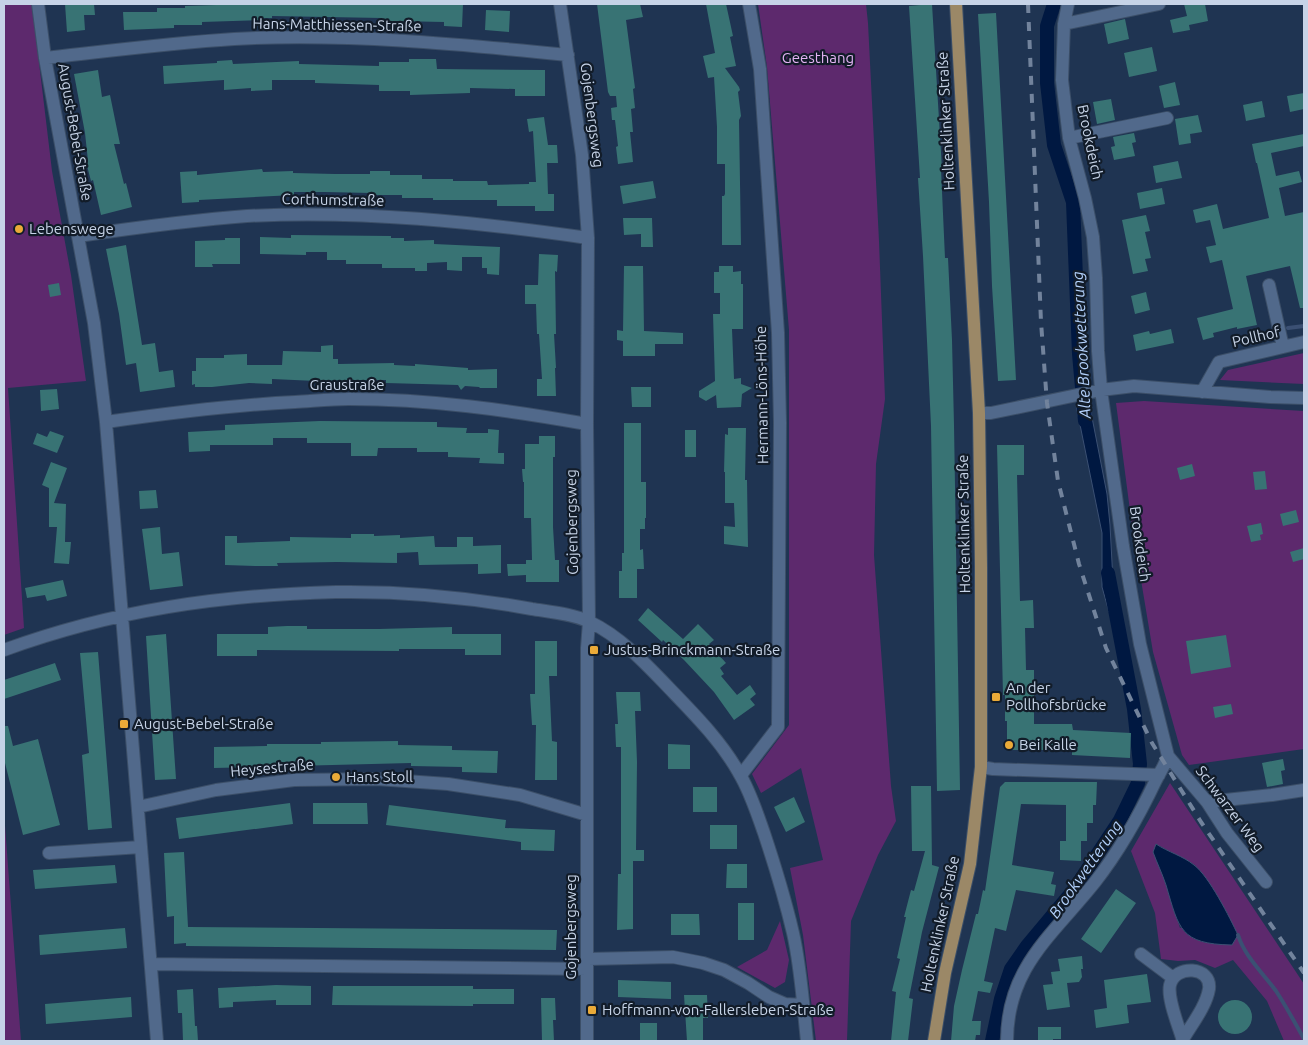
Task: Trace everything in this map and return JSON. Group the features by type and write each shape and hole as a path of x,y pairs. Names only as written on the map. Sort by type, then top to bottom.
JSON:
{"main road":[{"name":"Holtenklinker Straße","path":"934,1041 945,973 970,864 981,767 979,413 956,4"}],"street":[{"name":"August-Bebel-Straße","path":"38,4 45,58 94,323 106,422 157,1041"},
{"name":"Gojenbergsweg","path":"560,4 582,155 588,238 587,1041"},
{"name":"Hermann-Löns-Höhe","path":"741,775 778,727 780,423 778,333 760,69 748,4"},
{"name":"Brookdeich","path":"1068,4 1064,24 1062,80 1069,138 1086,198 1092,237 1096,278 1101,390 1123,546 1140,644 1168,756"},
{"path":"1064,24 1159,4"},
{"name":"Hans-Matthiessen-Straße","path":"45,58 234,39 320,38 496,48 568,55"},
{"path":"1069,138 1166,118"},
{"name":"Corthumstraße","path":"78,236 172,222 249,216 333,215 420,218 502,226 588,238"},
{"path":"1269,285 1283,348"},
{"name":"Pollhof","path":"1202,392 1219,362 1304,342"},
{"path":"979,413 991,413 1101,390 1134,386 1304,398"},
{"name":"Graustraße","path":"106,422 190,410 264,403 348,399 429,402 508,410 587,424"},
{"path":"4,650 34,639 123,615 204,601 279,594 362,592 438,595 512,605 566,615 589,622 620,641 664,682 705,726 741,775 757,811 777,871 794,935 807,1041"},
{"path":"1007,1041 1012,1001 1022,973 1045,939 1096,881 1121,846 1168,756"},
{"name":"Schwarzer Weg","path":"1168,756 1207,802 1227,833 1266,882"},
{"path":"981,767 1159,775"},
{"name":"Heysestraße","path":"138,807 216,790 294,780 377,779 448,784 520,795 587,814"},
{"path":"1207,802 1304,790"},
{"path":"49,853 141,847"},
{"path":"1141,954 1173,978"},
{"path":"152,964 588,964 673,957 703,963 740,978 785,1004 803,1005"},
{"path":"1193,970 1199,972 1208,981 1209,988 1202,1006 1182,1041 1170,996 1170,986 1173,978 1180,972 1193,970"}],"green space":[{"path":"4,4 32,4 52,171 71,275 86,381 8,388 24,628 4,635"},
{"name":"Geesthang","path":"758,4 866,4 868,23 885,399 876,464 874,555 891,786 896,821 878,855 851,921 847,1041 816,1041 803,935 790,868 823,860 801,768 761,793 752,774 789,725 789,330 767,67"},
{"path":"1304,353 1304,384 1220,380 1228,370"},
{"path":"1144,401 1304,411 1304,749 1189,765 1182,755 1153,652 1132,526 1116,403"},
{"path":"1170,783 1304,984 1304,1041 1284,1041 1267,1001 1233,960 1215,968 1195,960 1161,959 1155,913 1131,851","holes":["1156,844 1195,865 1228,914 1180,928 1165,882"]},
{"path":"4,812 21,1041 4,1041"},
{"path":"780,921 789,960 785,982 775,988 737,967 767,950"}],"water":[{"path":"1089,402 1107,494 1110,525 1113,581 1109,612 1102,587 1102,533 1076,405"},
{"path":"1156,844 1190,862 1200,870 1219,898 1238,935 1232,945 1202,941 1184,931 1174,913 1153,852"}],"building":[{"path":"65,4 94,4 95,15 84,15 85,30 67,32"},
{"path":"216,4 463,4 462,27 444,26 444,22 395,21 395,23 382,23 382,18 272,16 272,18 262,18 262,20 202,22 202,25 174,25 174,28 124,30 123,12 157,12 157,8 185,8 185,6"},
{"path":"597,4 640,4 643,17 626,20 635,88 633,89 635,108 631,109 633,132 630,132 633,162 618,164 615,120 612,120 611,108 617,107 616,96 610,96 608,92"},
{"path":"706,4 726,4 733,36 730,37 736,66 725,68 740,90 738,92 741,116 739,120 741,245 722,245 722,196 725,194 725,164 717,164 714,77 708,78 703,56 715,53"},
{"path":"932,4 942,169 945,258 948,258 952,340 960,790 937,791 931,426 918,178 920,178 909,6"},
{"path":"1184,4 1205,4 1208,21 1189,25 1190,30 1173,33 1170,20 1187,16"},
{"path":"486,10 510,11 509,32 485,30"},
{"path":"996,13 1016,380 998,381 978,14"},
{"path":"1125,19 1129,39 1108,44 1104,24"},
{"path":"1152,47 1157,71 1129,77 1124,53"},
{"path":"409,59 436,59 437,69 545,70 545,96 515,96 515,89 470,88 470,93 410,95 410,91 379,91 379,85 315,83 315,80 272,80 272,90 251,91 251,88 224,90 224,80 164,84 163,66 217,63 217,61 232,60 233,64 299,61 299,64 379,66 379,62 409,62"},
{"path":"98,70 102,97 110,95 120,144 114,144 132,207 101,215 93,180 91,181 86,162 88,161 85,133 74,74"},
{"path":"1175,82 1180,105 1164,108 1159,86"},
{"path":"1304,93 1304,109 1290,112 1287,96"},
{"path":"1111,99 1115,120 1097,124 1093,102"},
{"path":"1262,101 1265,117 1246,121 1243,105"},
{"path":"1198,115 1202,132 1190,134 1191,143 1179,145 1175,119"},
{"path":"544,117 548,145 557,145 558,163 547,163 548,194 554,194 554,211 535,211 535,206 497,206 497,200 433,200 433,198 402,198 402,195 325,192 294,192 294,195 199,200 199,202 182,203 180,172 197,171 197,175 262,169 263,172 293,171 293,173 335,174 370,174 370,171 390,171 390,175 422,175 422,179 487,181 488,185 529,184 529,182 536,182 533,131 529,132 527,119"},
{"path":"1134,133 1136,142 1132,143 1135,156 1114,160 1111,147 1115,146 1113,137"},
{"path":"1304,134 1304,146 1271,153 1276,176 1299,171 1302,182 1279,188 1285,216 1304,212 1304,308 1300,308 1290,266 1246,276 1257,325 1237,329 1237,327 1213,333 1214,337 1203,340 1197,318 1233,309 1222,260 1210,263 1206,247 1216,245 1210,220 1196,223 1193,210 1217,204 1223,229 1269,218 1252,144"},
{"path":"1178,161 1182,178 1156,183 1153,166"},
{"path":"653,181 656,198 623,204 620,186"},
{"path":"1162,188 1165,204 1140,209 1137,193"},
{"path":"1146,215 1150,231 1145,232 1151,258 1145,259 1148,271 1133,274 1122,220"},
{"path":"623,218 652,218 653,247 641,247 641,234 624,235"},
{"path":"291,235 391,236 391,238 404,238 404,241 434,240 434,244 500,247 499,275 487,274 487,268 482,268 482,257 462,257 462,271 447,270 447,262 427,263 427,271 415,271 415,268 382,268 382,264 346,264 346,260 327,260 327,252 306,252 306,255 260,254 260,237 291,238"},
{"path":"225,238 240,238 240,264 212,264 213,267 195,267 195,241 225,240"},
{"path":"126,245 142,345 155,343 159,372 173,370 175,387 140,392 136,363 126,365 119,314 106,249"},
{"path":"539,254 558,255 557,272 555,271 556,334 554,334 556,396 537,396 537,379 542,379 536,304 525,304 525,285 538,285"},
{"path":"624,266 643,266 644,331 683,333 683,344 655,344 655,356 623,356 623,341 617,340 617,330 623,331"},
{"path":"719,266 733,266 733,272 741,271 741,284 743,284 743,329 732,329 734,379 741,378 741,384 752,388 742,394 741,407 717,408 716,395 706,401 699,397 699,391 715,381 713,314 720,314 720,293 714,293 714,272 719,272"},
{"path":"59,283 61,295 50,297 48,285"},
{"path":"1146,292 1150,310 1135,314 1131,296"},
{"path":"1171,329 1174,343 1136,351 1133,335 1149,331 1150,334"},
{"path":"333,345 333,359 338,359 338,364 394,363 394,365 415,366 415,364 468,368 468,370 497,369 497,388 465,386 461,390 458,385 386,383 386,380 316,381 272,379 272,384 249,383 212,387 195,387 195,384 192,385 192,371 196,371 196,358 224,358 224,355 247,354 247,365 282,365 283,351 321,352 321,346"},
{"path":"631,387 651,387 651,407 632,407"},
{"path":"57,389 59,409 41,411 40,390"},
{"path":"320,421 437,422 437,427 467,428 466,433 488,433 488,429 499,430 498,453 504,453 504,464 479,463 480,458 448,457 448,452 417,452 417,448 378,448 377,456 351,456 351,443 307,443 307,438 273,438 273,445 210,445 210,451 189,452 188,432 225,430 225,425"},
{"path":"624,423 641,423 641,482 646,482 645,529 640,529 640,550 643,549 644,569 637,569 637,598 619,598 619,571 622,571 622,553 624,553"},
{"path":"728,428 746,428 745,480 747,480 748,547 724,544 724,526 735,527 734,503 725,503 725,434 728,435"},
{"path":"685,430 696,430 696,457 685,457"},
{"path":"50,431 64,436 57,453 33,444 37,433 47,437"},
{"path":"539,436 555,436 555,457 553,457 553,527 555,560 559,560 559,582 526,582 526,575 508,576 507,564 526,564 526,560 532,560 531,518 524,518 522,469 525,469 525,444 539,444"},
{"path":"997,445 1024,445 1024,475 1017,475 1020,601 1033,600 1034,628 1025,628 1026,670 1034,670 1034,724 1072,724 1073,730 1131,733 1130,758 1072,755 1072,750 1007,750 1007,721 1005,721 1005,695 1003,695"},
{"path":"51,462 67,468 54,503 66,504 65,542 71,542 69,564 54,563 57,527 49,527 49,488 42,485"},
{"path":"1192,464 1195,476 1180,480 1177,468"},
{"path":"1265,471 1267,489 1255,490 1253,472"},
{"path":"156,490 158,508 140,509 139,491"},
{"path":"1296,510 1299,522 1283,526 1280,514"},
{"path":"1261,523 1263,534 1260,535 1261,540 1251,542 1247,526"},
{"path":"160,527 162,554 179,552 183,586 150,590 142,529"},
{"path":"351,534 374,534 374,536 400,535 400,538 434,536 435,547 457,547 457,537 473,537 473,546 501,545 501,573 478,574 478,564 419,565 418,552 397,553 397,563 337,562 277,563 278,566 225,565 225,536 237,536 237,543 290,541 290,537 351,538"},
{"path":"1304,548 1304,559 1293,562 1290,552"},
{"path":"63,580 67,596 47,601 45,595 27,598 25,588"},
{"path":"648,608 683,639 698,624 714,640 709,644 726,663 720,668 724,674 721,676 737,695 750,685 756,694 750,699 755,705 734,720 714,692 684,660 638,620"},
{"path":"307,626 307,629 452,627 452,634 501,634 501,655 465,655 465,649 399,649 399,651 257,650 257,656 217,656 217,634 268,634 268,627"},
{"path":"166,634 176,779 155,780 146,636"},
{"path":"1226,635 1231,667 1191,674 1186,641"},
{"path":"535,641 557,641 557,676 549,676 552,741 557,742 557,780 535,780 536,725 532,725 530,694 535,694"},
{"path":"98,652 112,828 88,830 82,755 89,753 80,653"},
{"path":"55,663 61,680 4,699 4,680"},
{"path":"616,692 640,692 641,711 635,711 637,762 636,850 644,850 644,861 633,861 633,929 617,930 618,874 621,874 621,747 616,747 615,724 618,724"},
{"path":"1231,704 1233,714 1215,718 1213,707"},
{"path":"4,726 8,726 13,746 38,739 60,825 23,835 4,759"},
{"path":"398,741 398,745 452,746 452,750 498,751 497,773 462,772 462,767 411,766 411,763 214,768 214,747 267,746 267,744 321,744 321,742"},
{"path":"668,744 690,745 690,769 668,769"},
{"path":"1283,759 1285,770 1281,771 1283,784 1267,787 1262,763"},
{"path":"1005,782 1097,782 1096,805 1093,805 1093,823 1087,823 1087,841 1081,841 1081,861 1060,860 1060,841 1066,841 1066,805 1021,804 1012,865 1054,872 1051,884 1056,885 1054,896 1016,890 1006,931 995,928 984,981 993,983 990,993 978,991 972,1021 981,1021 980,1035 976,1035 975,1041 951,1041 954,1006 976,914 978,914 983,890 985,891 1000,787"},
{"path":"911,786 931,786 932,865 939,867 922,932 909,998 913,999 908,1041 891,1041 896,992 892,991 900,959 897,958 906,917 904,917 911,890 914,891 925,851 912,851"},
{"path":"693,787 717,787 717,812 693,812"},
{"path":"794,797 805,822 786,832 774,807"},
{"path":"290,803 293,824 179,839 176,818"},
{"path":"313,803 367,803 368,824 313,824"},
{"path":"389,805 506,820 505,828 555,830 554,851 521,850 521,842 386,825"},
{"path":"710,825 737,825 737,849 710,849"},
{"path":"184,852 188,927 557,930 556,950 186,946 186,943 174,944 174,916 167,917 164,853"},
{"path":"727,864 747,864 747,888 726,888"},
{"path":"115,865 117,883 35,889 33,870"},
{"path":"1116,889 1136,903 1101,953 1081,939"},
{"path":"738,903 754,903 754,940 738,940"},
{"path":"671,914 699,914 700,935 671,935"},
{"path":"125,928 127,948 40,955 39,935"},
{"path":"1082,956 1082,977 1079,982 1067,983 1070,1007 1047,1010 1043,985 1053,984 1051,972 1060,971 1058,959"},
{"path":"1147,974 1151,1002 1127,1005 1129,1023 1096,1028 1094,1010 1107,1008 1104,980"},
{"path":"618,980 671,982 671,999 618,997"},
{"path":"276,985 311,986 311,1005 276,1005 276,1000 233,1002 233,1007 219,1008 218,988"},
{"path":"333,986 473,986 473,989 514,989 514,1004 473,1004 473,1006 332,1005"},
{"path":"193,989 195,1026 197,1026 198,1041 183,1041 182,1013 178,1013 177,990"},
{"path":"684,995 707,995 708,1018 703,1018 703,1041 687,1041"},
{"path":"131,997 132,1017 46,1024 45,1004"},
{"path":"541,998 555,998 556,1020 553,1020 554,1041 542,1041"},
{"path":"1235,1000 1242,1001 1247,1005 1251,1010 1251,1024 1247,1029 1242,1033 1235,1034 1228,1033 1223,1029 1219,1024 1218,1017 1219,1010 1223,1005 1228,1001"},
{"path":"640,1023 657,1023 657,1041 640,1041"},
{"path":"1038,1027 1061,1027 1061,1039 1038,1041"}],"waterway":[{"name":"Alte Brookwetterung","path":"1054,4 1047,26 1047,83 1054,145 1073,202 1079,354 1085,421"},
{"path":"1288,328 1304,326"},
{"path":"1242,339 1268,333"},
{"name":"Brookwetterung","path":"992,1041 1001,999 1011,969 1027,946 1073,891 1120,820 1138,783 1140,764 1134,709 1108,573"},
{"path":"1238,935 1245,950 1276,991 1304,1039"}],"railway":[{"path":"1028,4 1041,322 1047,403 1058,481 1079,564 1106,648 1152,743 1201,822 1304,973"}],"place":[{"name":"Lebenswege","path":"19,229"},
{"name":"Justus-Brinckmann-Straße","path":"594,650"},
{"name":"An der Pollhofsbrücke","path":"996,697"},
{"name":"August-Bebel-Straße","path":"124,724"},
{"name":"Bei Kalle","path":"1009,745"},
{"name":"Hans Stoll","path":"336,777"},
{"name":"Hoffmann-von-Fallersleben-Straße","path":"592,1010"}]}
